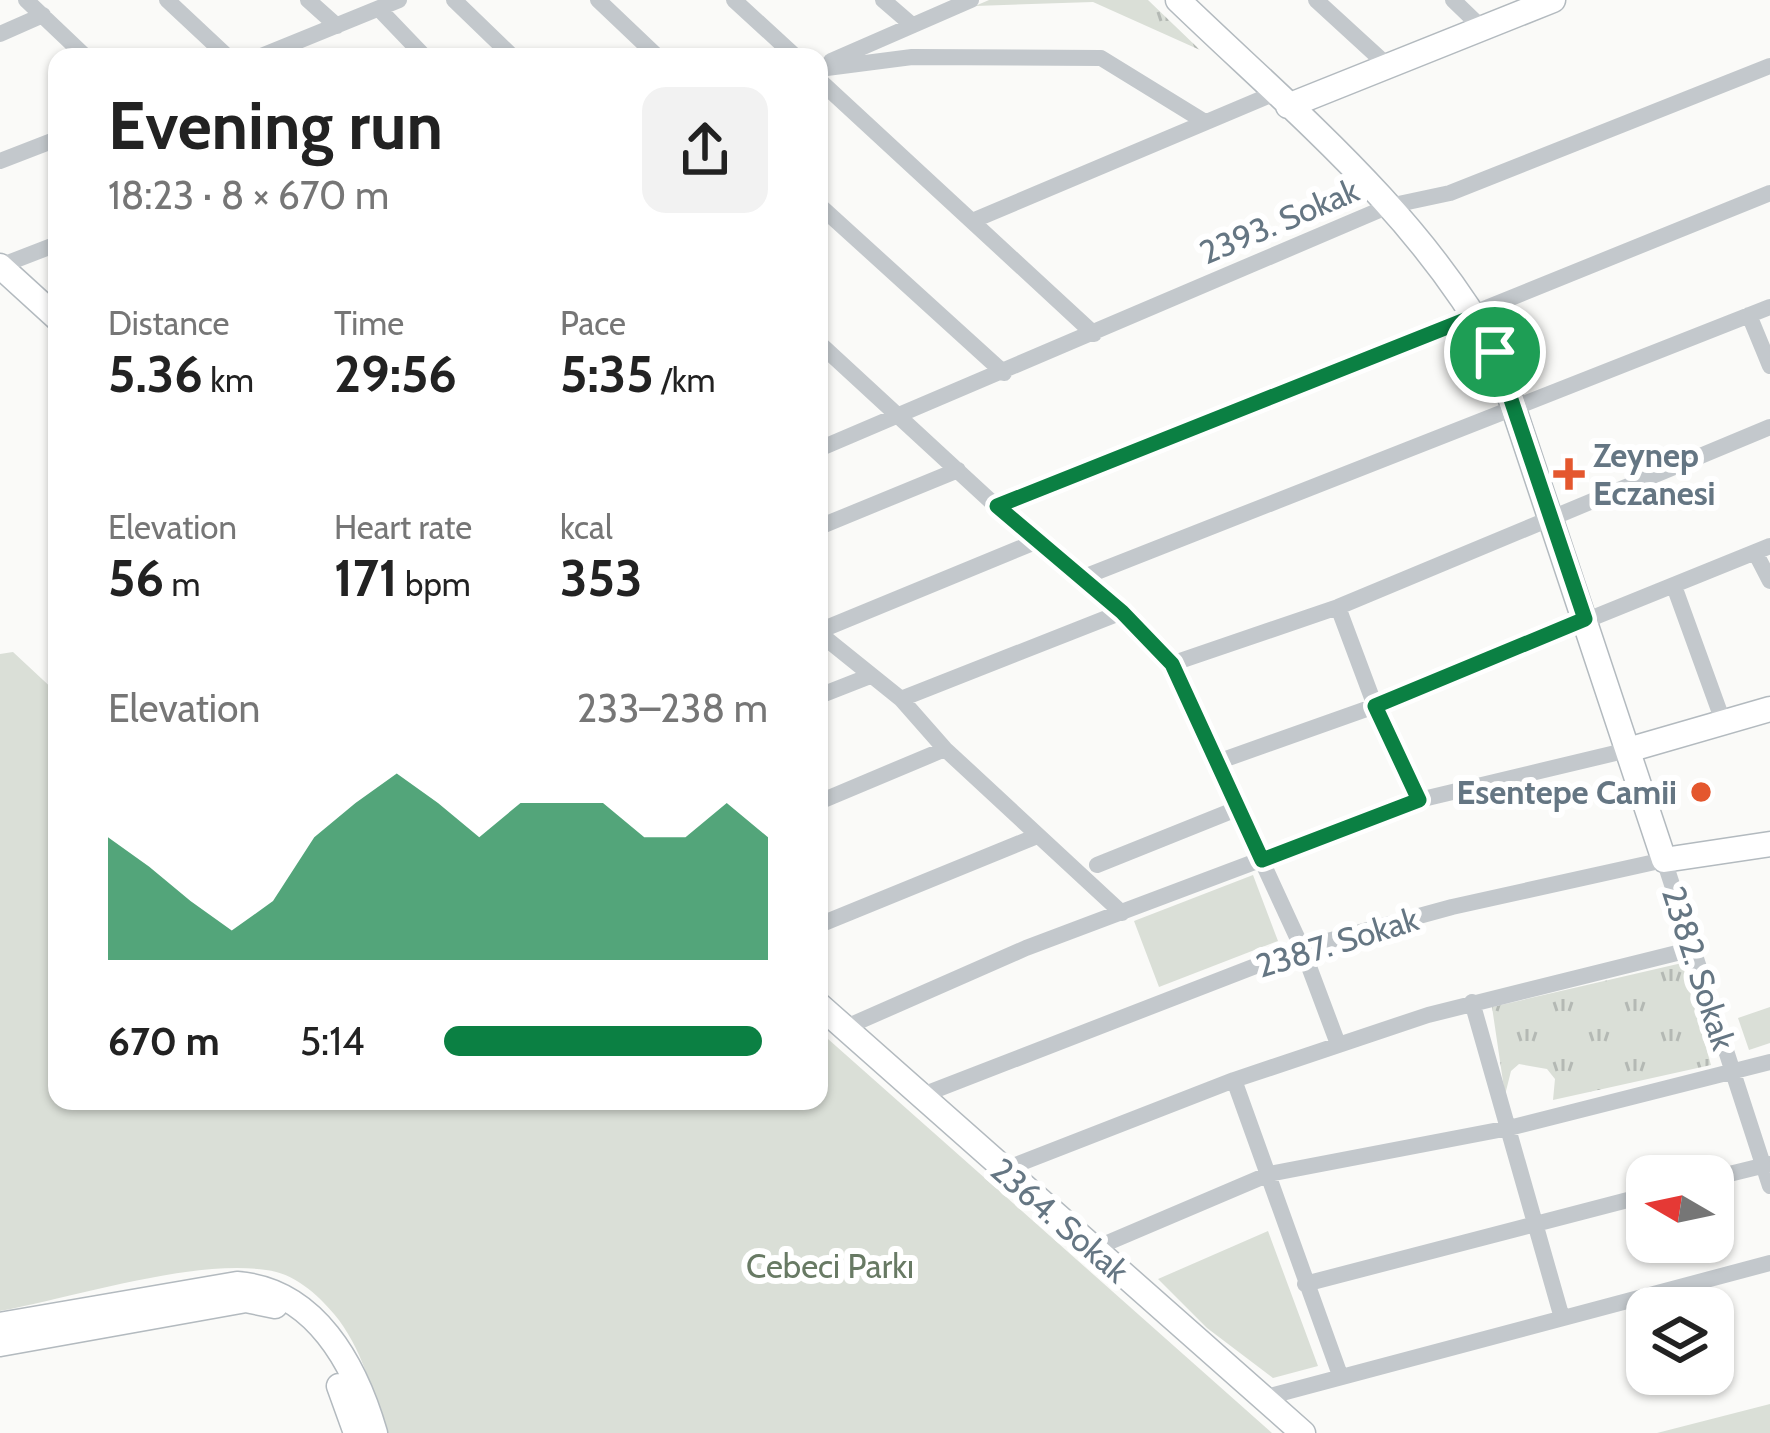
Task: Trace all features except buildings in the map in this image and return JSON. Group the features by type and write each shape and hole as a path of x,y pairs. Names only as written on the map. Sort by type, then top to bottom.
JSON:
{"main road":[{"name":"2382. Sokak","path":"1178,0 1422,239 1475,316 1514,408 1664,860"},
{"path":"1281,99 1388,66 1553,0"},
{"path":"0,266 48,310"},
{"path":"1628,750 1770,709"},
{"name":"2387. Sokak","path":"1664,860 1770,844"},
{"name":"2364. Sokak","path":"828,1013 1303,1433"},
{"path":"0,1325 237,1284 261,1286 309,1311 328,1334 375,1433"},
{"path":"0,1344 224,1304 266,1303 286,1309 313,1332 356,1433"}],"street":[{"path":"26,0 77,48"},
{"path":"167,0 218,48"},
{"path":"308,0 337,26"},
{"path":"282,48 399,0"},
{"path":"454,0 504,48"},
{"path":"598,0 649,48"},
{"path":"734,0 786,48"},
{"path":"883,0 912,26"},
{"path":"828,64 971,0"},
{"path":"1316,0 1388,66"},
{"path":"1453,0 1482,28"},
{"path":"379,9 416,48"},
{"path":"0,34 44,15"},
{"path":"828,67 912,57 1101,58 1205,122"},
{"name":"2393. Sokak","path":"828,445 1390,206 1450,193 1770,66"},
{"path":"828,88 1094,334"},
{"path":"972,221 1205,122 1281,99"},
{"path":"0,161 48,142"},
{"path":"997,506 1770,194"},
{"path":"828,213 1004,373"},
{"path":"0,266 48,247"},
{"path":"1084,577 1770,307"},
{"path":"1749,315 1770,366"},
{"path":"828,351 1035,542 1084,577 1172,664 1303,948 1338,1044"},
{"path":"1172,664 1338,607 1770,427"},
{"path":"828,523 958,470"},
{"path":"828,628 1035,542"},
{"path":"1220,761 1375,706 1763,549 1770,580"},
{"path":"1673,586 1724,724"},
{"path":"1338,607 1375,706 1419,800"},
{"path":"901,699 1122,612"},
{"path":"828,640 901,699 945,748 1122,913"},
{"path":"828,692 869,676"},
{"path":"828,798 945,748"},
{"path":"844,1028 1025,948 1419,800 1628,750"},
{"path":"1097,865 1239,808"},
{"path":"828,921 1037,836"},
{"name":"2387. Sokak","path":"920,1096 1303,948 1452,907 1664,860"},
{"name":"2382. Sokak","path":"1664,860 1767,1165 1770,1186"},
{"path":"1003,1170 1338,1044 1472,1002 1693,949"},
{"path":"1472,1002 1562,1318"},
{"path":"1093,1249 1269,1174 1509,1128 1770,1062"},
{"path":"1234,1080 1340,1375"},
{"path":"1734,1173 1767,1165"},
{"path":"1306,1285 1626,1200"},
{"path":"1263,1398 1770,1263"}],"green space":[{"path":"989,0 1148,0 1200,50 1093,2 975,6"},
{"name":"Cebeci Parkı","path":"13,652 48,685 48,1110 828,1110 828,1039 1272,1433 387,1433 366,1371 344,1327 312,1292 276,1272 237,1268 170,1274 0,1311 0,654"},
{"path":"1253,875 1278,941 1159,987 1134,921"},
{"path":"1682,963 1711,1065 1553,1100 1555,1079 1547,1069 1519,1064 1511,1071 1505,1095 1492,1007"},
{"path":"1770,1007 1770,1043 1749,1050 1738,1018"},
{"path":"1268,1231 1318,1366 1273,1378 1207,1328 1158,1279"},
{"path":"1770,1404 1770,1433 1657,1433"}],"place":[{"name":"Zeynep Eczanesi","path":"1569,474"},
{"name":"Esentepe Camii","path":"1701,792"}],"route":[{"path":"1475,316 1495,352 1585,619 1375,706 1419,800 1262,860 1172,664 1084,577 1035,542 997,506 1475,316"}]}
